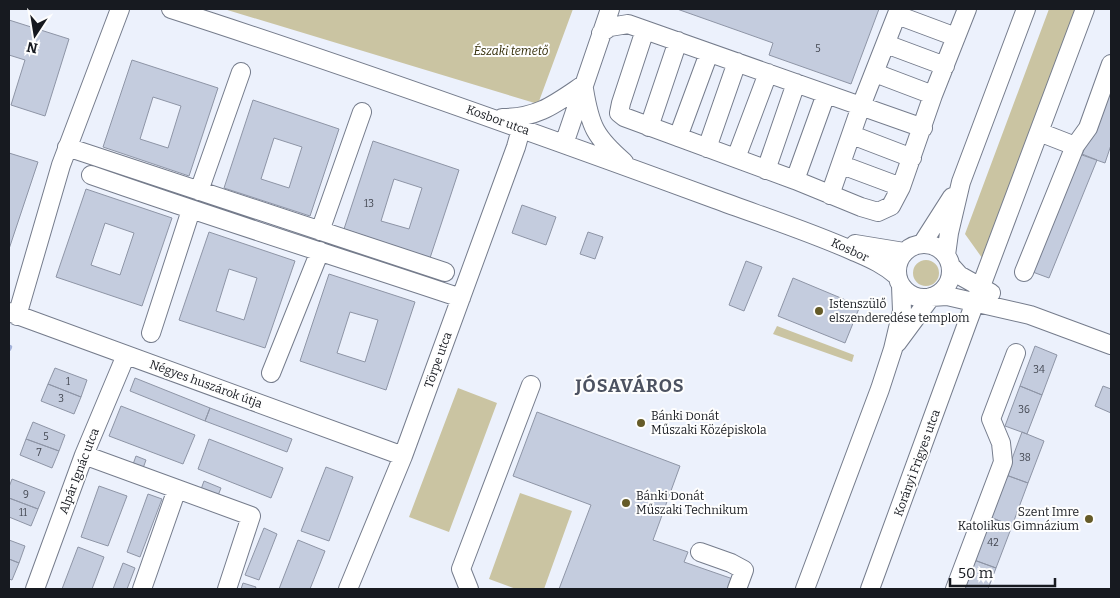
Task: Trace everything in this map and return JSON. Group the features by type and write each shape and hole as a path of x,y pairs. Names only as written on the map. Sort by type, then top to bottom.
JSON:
{"street":[{"path":"13,314 67,147 120,9"},
{"name":"Kosbor utca","path":"171,9 521,128 751,213 822,237"},
{"path":"564,144 610,9"},
{"path":"645,30 621,103 619,113 624,117 878,212 891,206 901,187 966,9"},
{"path":"899,281 915,297 923,299 938,294 950,279 948,261 949,233 961,182 1026,9"},
{"name":"Korányi Frigyes utca","path":"870,589 1085,9"},
{"path":"830,195 861,106 898,12 956,38"},
{"path":"601,33 610,27 628,24 923,128"},
{"path":"648,127 678,41"},
{"path":"886,44 945,66"},
{"path":"678,137 709,53"},
{"path":"707,148 738,62"},
{"path":"1024,272 1075,146 1088,128 1111,64"},
{"path":"199,191 241,72"},
{"path":"736,158 768,73"},
{"path":"875,73 934,95"},
{"path":"766,170 796,83"},
{"path":"492,118 519,118 535,114 552,106 583,85"},
{"path":"583,85 592,126 604,145 632,169"},
{"path":"795,180 826,94"},
{"path":"320,231 362,112"},
{"name":"Törpe utca","path":"348,589 403,456 516,147 521,128"},
{"path":"1039,132 1075,146"},
{"path":"852,135 912,158"},
{"path":"67,147 445,272"},
{"path":"842,165 901,187"},
{"path":"91,175 191,210 320,250 461,298"},
{"path":"922,244 961,182"},
{"path":"151,332 191,210"},
{"name":"Kosbor","path":"822,237 904,252"},
{"name":"Kosbor","path":"822,237 882,264 899,281"},
{"path":"805,589 880,390 893,349 902,311 898,263 904,252 922,244 934,246 978,295"},
{"path":"271,373 320,250"},
{"path":"931,297 978,295 1111,345"},
{"path":"893,349 931,297"},
{"name":"Négyes huszárok útja","path":"13,314 403,456"},
{"path":"955,589 1003,462 1001,443 991,419 1016,352"},
{"name":"Alpár Ignác utca","path":"36,589 84,454 126,355"},
{"path":"469,589 461,569 531,385"},
{"path":"84,454 251,516 227,589"},
{"path":"142,589 177,489"},
{"path":"700,552 731,563 744,570 737,589"}],"green space":[{"name":"Északi temető","path":"224,9 573,9 538,104"},
{"path":"1049,9 1077,9 985,262 965,234"},
{"path":"926,260 935,264 939,273 935,282 926,286 917,282 913,273 917,264"},
{"path":"777,326 854,355 852,362 773,334"},
{"path":"458,388 497,403 449,532 409,517"},
{"path":"520,493 572,511 544,589 516,589 489,579"}],"building":[{"path":"677,9 879,9 851,84 769,55 773,43"},
{"path":"9,20 69,39 45,116 11,105 25,60 9,55"},
{"path":"132,60 218,88 189,176 103,147","holes":["153,97 181,106 168,148 140,139"]},
{"path":"1111,76 1111,145 1105,163 1082,155"},
{"path":"253,100 339,129 310,216 224,188","holes":["274,138 302,147 289,188 261,179"]},
{"path":"373,141 459,170 430,258 344,229","holes":["394,179 422,188 409,229 381,221"]},
{"path":"1077,152 1097,160 1049,278 1030,271"},
{"path":"9,153 38,162 9,249"},
{"path":"86,189 172,218 142,306 56,277","holes":["105,223 134,233 120,275 91,265"]},
{"path":"522,205 556,217 546,245 512,233"},
{"path":"209,232 295,261 265,348 179,320","holes":["229,269 257,278 244,320 216,311"]},
{"path":"588,232 603,237 595,259 580,254"},
{"path":"746,261 762,267 744,311 729,305"},
{"path":"329,274 415,302 386,390 300,361","holes":["350,312 378,320 365,362 337,353"]},
{"name":"Istenszülő elszenderedése templom","path":"793,278 860,306 845,343 778,316"},
{"path":"1035,346 1057,355 1042,395 1020,386"},
{"path":"55,368 87,380 81,397 48,384"},
{"path":"135,378 210,408 205,421 130,391"},
{"path":"48,384 81,397 74,414 41,401"},
{"path":"1020,386 1042,395 1027,434 1005,426"},
{"path":"1103,386 1111,389 1111,413 1095,406"},
{"path":"121,406 195,435 183,464 109,436"},
{"path":"210,408 292,439 287,452 205,421"},
{"name":"Bánki Donát Műszaki Technikum","path":"537,412 680,466 653,540 688,552 684,562 733,579 730,589 559,589 591,505 513,476"},
{"path":"33,422 65,435 59,451 26,439"},
{"path":"1022,432 1044,441 1028,483 1006,475"},
{"path":"26,439 59,451 52,468 20,455"},
{"path":"209,439 283,468 271,498 198,469"},
{"path":"136,456 146,460 142,471 132,467"},
{"path":"326,467 353,477 329,541 301,531"},
{"path":"1006,475 1028,483 1012,526 990,517"},
{"path":"12,479 45,492 38,509 9,498 9,487"},
{"path":"204,481 221,488 217,498 200,492"},
{"path":"99,486 127,496 108,546 81,537"},
{"path":"148,494 162,499 140,557 127,552"},
{"path":"9,498 38,509 31,526 9,517"},
{"path":"990,517 1012,526 996,568 974,560"},
{"path":"264,528 277,534 259,580 245,575"},
{"path":"9,540 25,546 19,563 9,559"},
{"path":"298,540 325,551 310,589 279,589"},
{"path":"78,547 104,557 92,589 62,589"},
{"path":"9,559 19,563 12,580 9,579"},
{"path":"974,560 996,568 988,589 963,589"},
{"path":"123,563 135,568 127,589 113,589"},
{"path":"243,583 256,587 255,589 241,589"}],"place":[{"name":"Istenszülő elszenderedése templom","path":"819,311"},
{"name":"Bánki Donát Műszaki Középiskola","path":"641,423"},
{"name":"Bánki Donát Műszaki Technikum","path":"626,503"},
{"name":"Szent Imre Katolikus Gimnázium","path":"1089,519"}],"district":[{"name":"JÓSAVÁROS","path":"630,386"}]}
